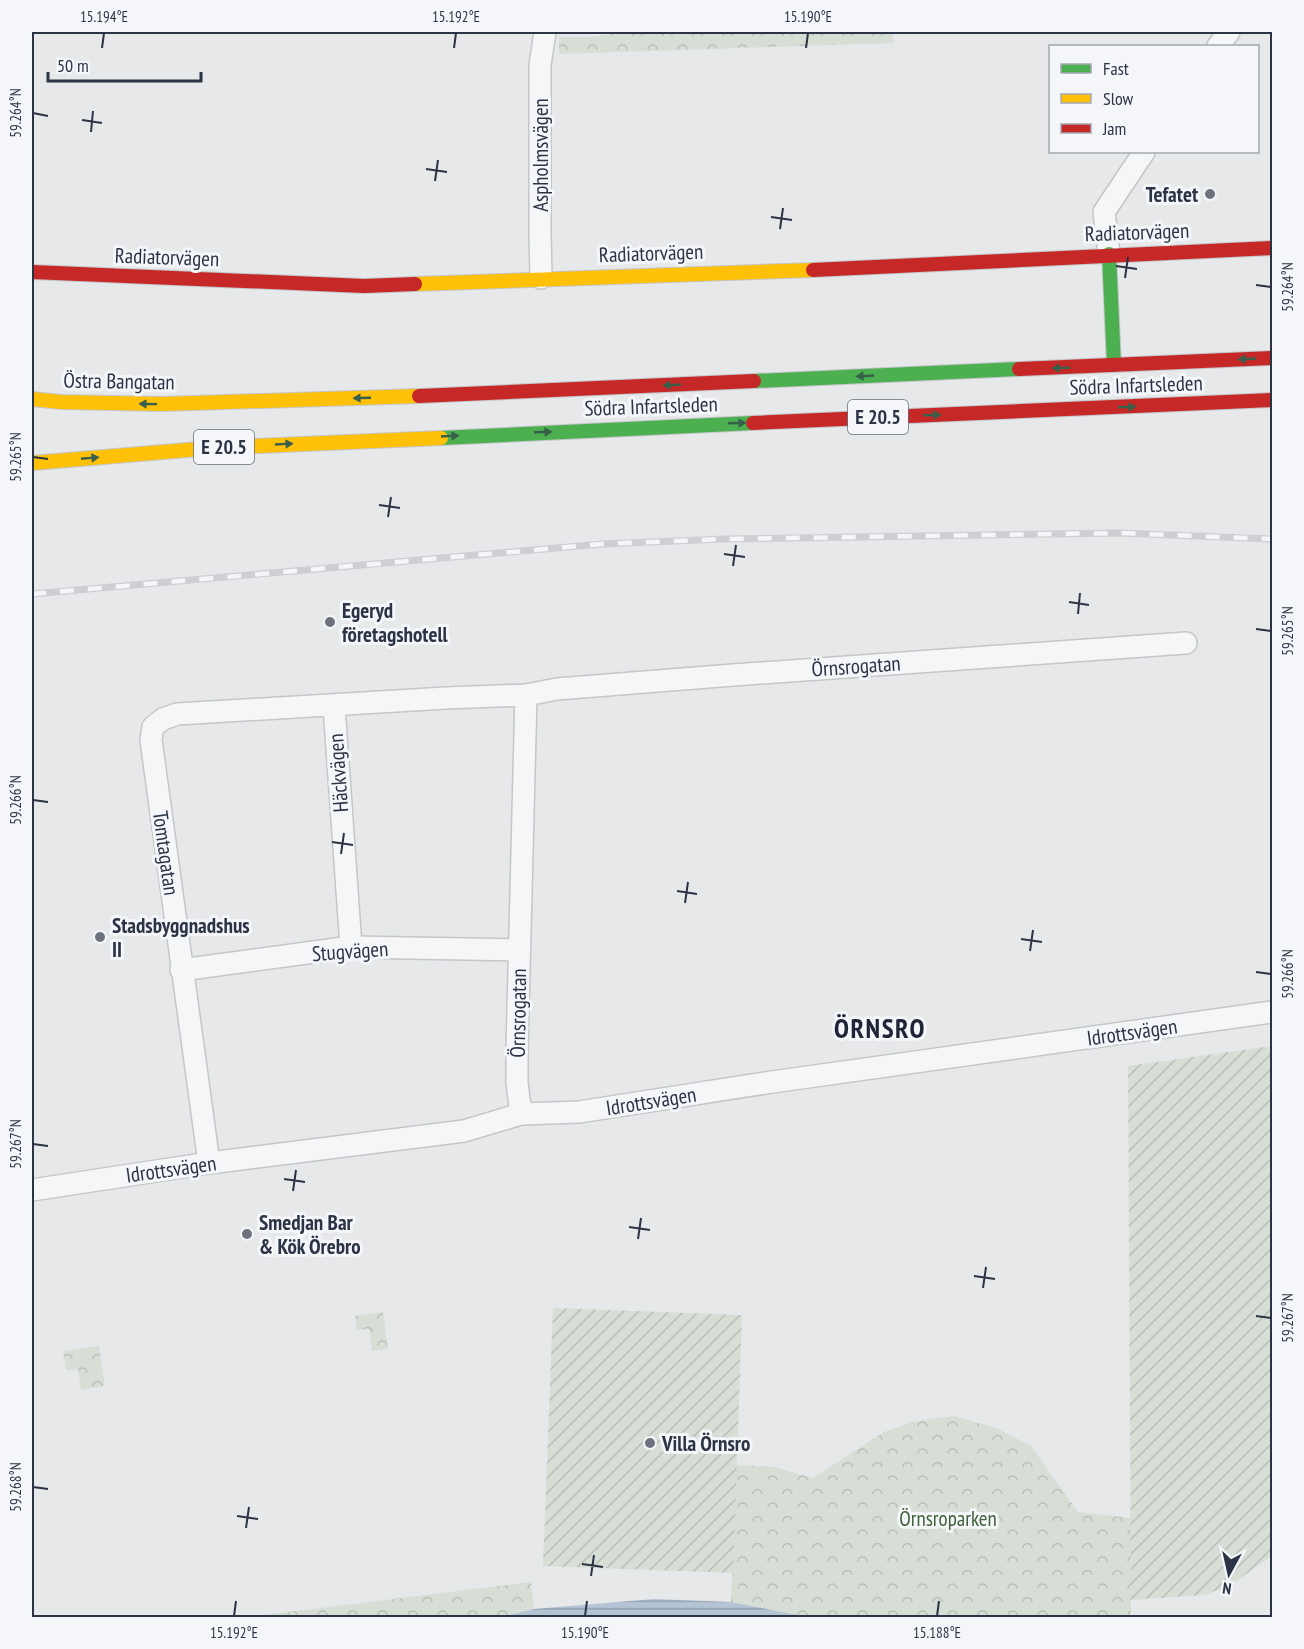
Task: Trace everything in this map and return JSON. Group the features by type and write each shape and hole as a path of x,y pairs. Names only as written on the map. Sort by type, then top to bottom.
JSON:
{"main road":[{"name":"Radiatorvägen","path":"32,272 341,287 439,285 541,278 831,268 1272,248"},
{"path":"1109,254 1114,365"},
{"name":"Södra Infartsleden","path":"206,403 480,394 1272,358"},
{"name":"Östra Bangatan","path":"32,399 61,402 206,403"},
{"name":"Södra Infartsleden","path":"32,463 211,448 416,437 1272,400"}],"street":[{"name":"Aspholmsvägen","path":"541,278 540,65 544,32"},
{"path":"1219,45 1229,32"},
{"path":"1109,254 1104,212 1143,153"},
{"name":"Örnsrogatan","path":"334,706 526,695 557,689 721,676 1186,643"},
{"name":"Örnsrogatan","path":"522,1114 517,1083 526,695"},
{"name":"Häckvägen","path":"334,706 351,947"},
{"name":"Tomtagatan","path":"209,1163 151,740 153,727 163,719 177,714 334,706"},
{"name":"Stugvägen","path":"181,970 351,947 519,950"},
{"name":"Idrottsvägen","path":"32,1190 209,1163 464,1131 522,1114 579,1112 772,1082 1272,1012"}],"green space":[{"path":"628,32 893,32 893,43 559,54 559,37 591,37"},
{"path":"1272,1046 1272,1556 1229,1586 1204,1595 1131,1600 1128,1066"},
{"path":"553,1308 742,1315 733,1573 543,1566"},
{"path":"383,1312 388,1349 372,1351 369,1329 357,1330 355,1316"},
{"path":"99,1346 105,1386 81,1390 78,1369 66,1370 63,1351"},
{"name":"Örnsroparken","path":"954,1416 996,1428 1031,1446 1078,1512 1131,1518 1131,1617 807,1618 731,1602 736,1465 774,1467 813,1478 884,1432 912,1422"},
{"path":"531,1582 534,1609 502,1618 240,1618"}],"water":[{"path":"654,1599 731,1602 807,1617 502,1617 534,1609"}],"railway":[{"path":"32,594 602,544 724,539 1120,533 1272,539"}],"traffic: fast":[{"path":"1109,254 1114,365"},
{"path":"754,381 1019,369"},
{"path":"441,438 753,423"}],"traffic: slow":[{"path":"415,284 813,270"},
{"path":"32,399 61,402 162,404 419,396"},
{"path":"32,463 211,448 441,438"}],"traffic: jam":[{"path":"813,270 1272,248"},
{"path":"32,272 364,286 415,284"},
{"path":"1019,369 1272,358"},
{"path":"419,396 754,381"},
{"path":"753,423 1272,400"}],"place":[{"name":"Tefatet","path":"1210,194"},
{"name":"Egeryd företagshotell","path":"330,622"},
{"name":"Stadsbyggnadshus II","path":"100,937"},
{"name":"Smedjan Bar & Kök Örebro","path":"247,1234"},
{"name":"Villa Örnsro","path":"650,1443"}],"district":[{"name":"ÖRNSRO","path":"880,1028"}]}
